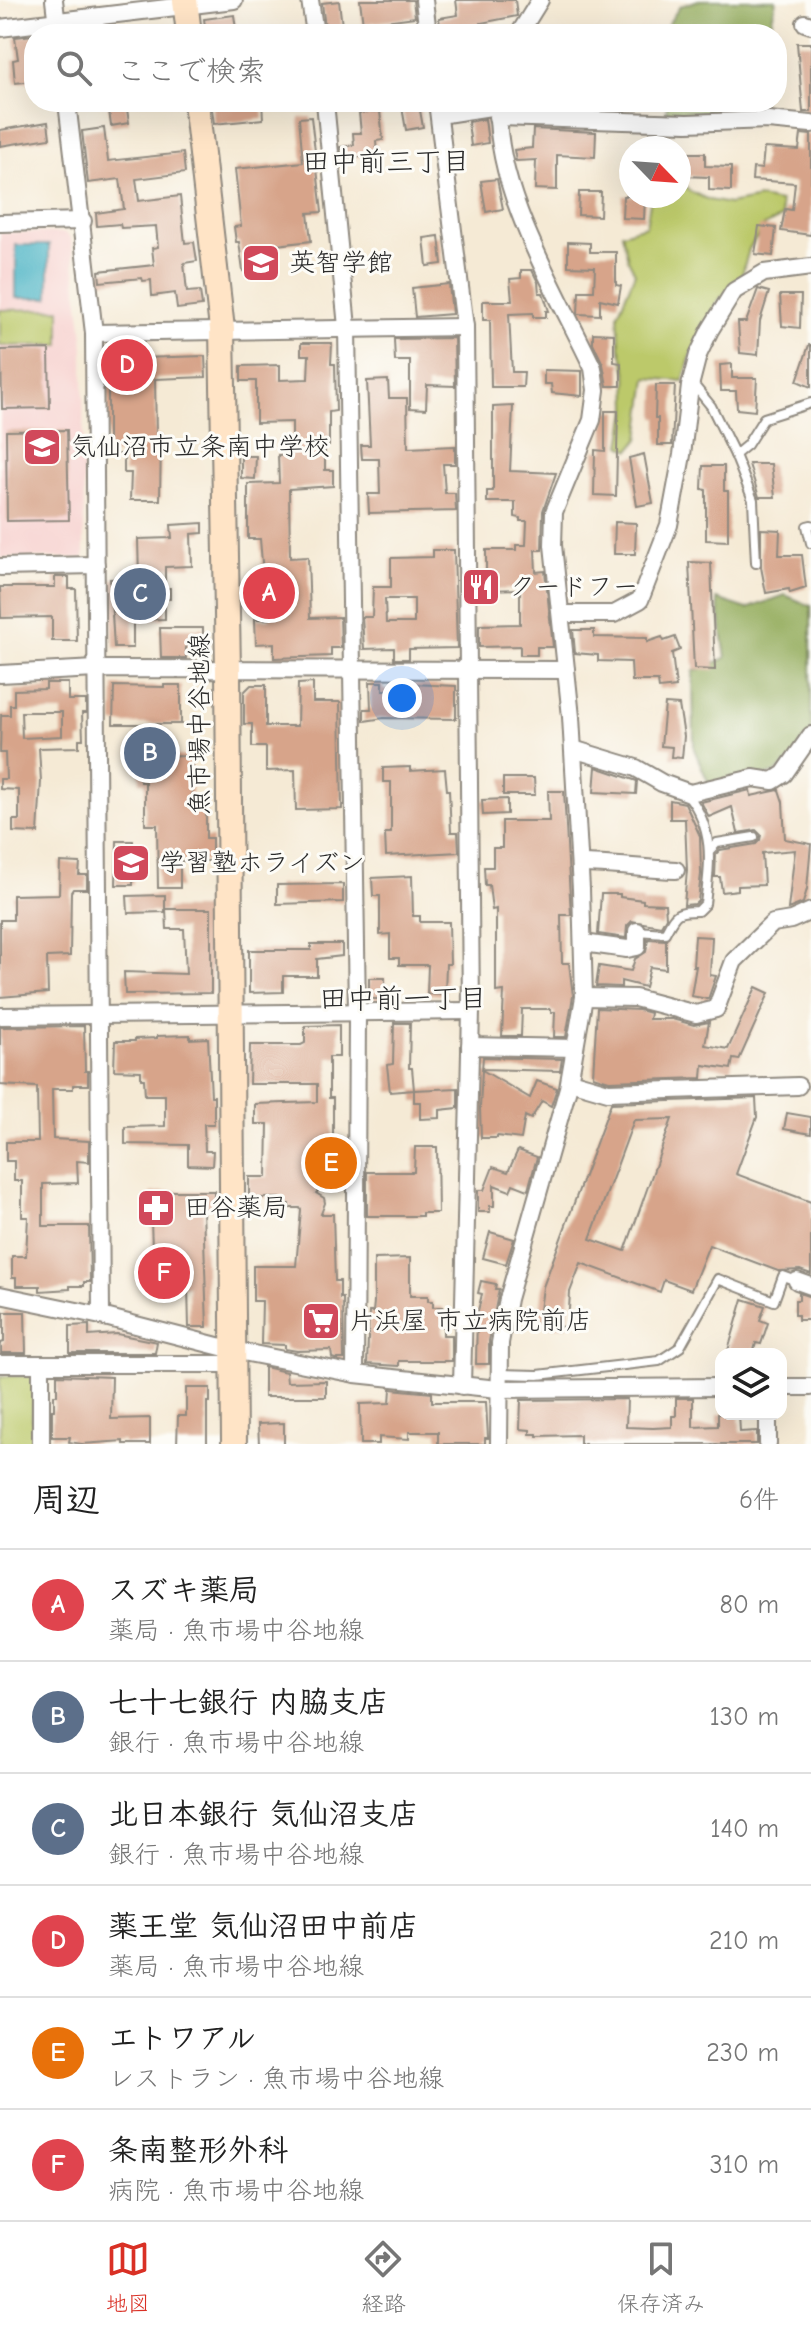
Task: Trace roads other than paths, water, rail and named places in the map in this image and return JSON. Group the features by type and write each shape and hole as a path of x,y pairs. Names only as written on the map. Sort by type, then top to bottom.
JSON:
{"street":[{"path":"54,0 57,24"},
{"path":"73,24 185,3 234,0"},
{"path":"310,0 314,24"},
{"path":"424,0 427,24"},
{"path":"525,24 540,0"},
{"path":"185,3 188,24"},
{"path":"0,28 24,28"},
{"path":"68,112 94,333 101,1316"},
{"name":"魚市場中谷地線","path":"197,112 222,329 234,1444"},
{"path":"326,112 347,327 357,1014 355,1374"},
{"path":"438,112 465,327 471,1011 462,1386"},
{"path":"497,112 505,171 528,231 593,368 596,390 592,420 554,512 553,545 573,749 584,997 570,1081 508,1299 500,1343 499,1444"},
{"path":"538,112 687,123 768,120 811,124"},
{"path":"0,223 83,221"},
{"path":"561,614 614,614 640,600 669,525 698,355 734,291 764,273 811,267"},
{"path":"94,333 465,327"},
{"path":"0,567 96,565"},
{"path":"0,674 96,669 566,670"},
{"path":"573,749 636,768 662,783 690,793 753,778 773,781 784,774 811,735"},
{"path":"580,864 676,870"},
{"path":"584,997 635,998 696,1014 716,1009 734,961 773,923 791,920 811,911"},
{"path":"583,943 627,949 637,947 637,931"},
{"path":"0,1016 471,1011"},
{"path":"470,1046 575,1048"},
{"path":"570,1081 608,1092 798,1086"},
{"path":"0,1295 101,1316 233,1357 355,1374 462,1386 498,1381 715,1387"},
{"path":"0,1364 233,1357"},
{"path":"41,1364 41,1444"},
{"path":"787,1387 811,1387"},
{"path":"768,1420 768,1444"}],"lane":[{"path":"691,382 711,406 753,500 756,563"},
{"path":"735,455 747,445 764,418 811,403"},
{"path":"811,525 807,526 811,543"},
{"path":"637,931 665,933 674,915 681,911 698,911 705,904 709,833 686,791"},
{"path":"710,850 717,843 754,837"},
{"path":"498,1381 659,1361 680,1347 718,1279 774,1301 783,1276 804,1283"}],"water":[{"path":"16,245 49,245 49,298 16,298"}],"place":[{"name":"英智学館","path":"261,263"},
{"name":"薬王堂 気仙沼田中前店","path":"127,365"},
{"name":"気仙沼市立条南中学校","path":"42,447"},
{"name":"クードフー","path":"481,587"},
{"name":"スズキ薬局","path":"269,593"},
{"name":"北日本銀行 気仙沼支店","path":"140,594"},
{"name":"七十七銀行 内脇支店","path":"150,753"},
{"name":"学習塾ホライズン","path":"131,863"},
{"name":"エトワアル","path":"331,1163"},
{"name":"田谷薬局","path":"156,1208"},
{"name":"条南整形外科","path":"164,1273"},
{"name":"片浜屋 市立病院前店","path":"321,1321"}],"district":[{"name":"田中前三丁目","path":"386,162"},
{"name":"田中前一丁目","path":"403,999"}]}
